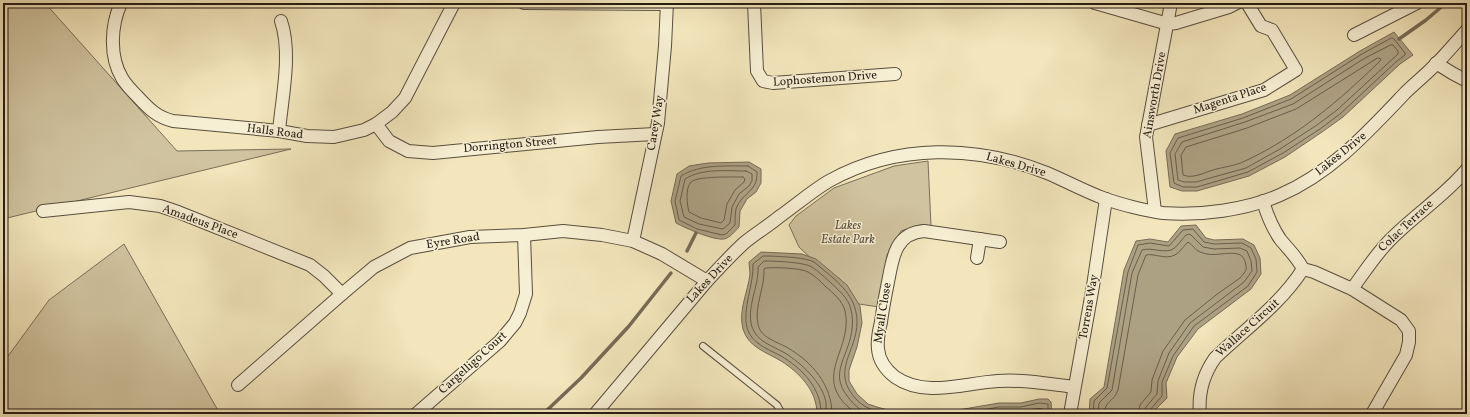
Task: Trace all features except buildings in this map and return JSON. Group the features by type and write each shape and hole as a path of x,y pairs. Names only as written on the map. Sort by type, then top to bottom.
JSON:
{"street":[{"name":"Halls Road","path":"121,3 114,22 114,49 116,63 121,77 128,87 152,111 162,118 173,121 279,131 307,136 334,137 350,134 376,124 392,112 405,98 454,3"},
{"path":"524,3 667,4"},
{"name":"Lophostemon Drive","path":"754,3 756,67 758,75 767,83 895,74"},
{"path":"1095,3 1168,24 1229,7 1237,3"},
{"name":"Ainsworth Drive","path":"1155,211 1146,137 1171,3"},
{"name":"Magenta Place","path":"1148,125 1264,90 1296,70 1272,30 1261,26 1247,3"},
{"path":"1354,35 1417,3"},
{"name":"Carey Way","path":"633,241 658,124 667,4"},
{"path":"279,131 286,57 286,33 282,21"},
{"name":"Lakes Drive","path":"595,414 707,281 745,243 817,189 842,174 896,157 918,153 961,152 997,158 1046,173 1086,192 1106,199 1155,211 1183,213 1208,212 1241,207 1280,195 1306,181 1334,163 1378,123 1467,30"},
{"path":"1436,63 1467,81"},
{"name":"Dorrington Street","path":"376,124 388,141 408,152 433,153 655,134"},
{"name":"Colac Terrace","path":"1352,289 1377,254 1391,239 1448,189 1467,169"},
{"name":"Torrens Way","path":"1070,414 1106,199"},
{"path":"1263,201 1272,226 1280,239 1298,260 1303,269 1314,272 1352,289 1401,320 1409,331 1410,342 1406,355 1372,414"},
{"name":"Amadeus Place","path":"43,211 129,202 160,206 310,265 324,276 342,294"},
{"name":"Eyre Road","path":"238,385 374,267 410,248 470,236 524,235 563,231 602,235 633,241 662,254 707,281"},
{"name":"Myall Close","path":"1000,242 924,231 915,232 903,238 892,261 879,334 878,349 880,359 888,372 908,385 923,387 950,387 998,381 1074,387"},
{"name":"Cargelligo Court","path":"416,414 500,341 515,323 526,294 524,235"},
{"path":"978,258 980,239"},
{"name":"Wallace Circuit","path":"1200,414 1202,384 1209,367 1215,358 1277,302 1294,283 1303,269"}],"lane":[{"path":"703,346 777,405 782,414"}],"green space":[{"path":"3,3 45,3 177,151 291,149 3,219"},
{"name":"Lakes Estate Park","path":"928,161 931,226 920,225 901,231 887,255 879,307 859,304 799,247 789,225 796,216 834,188 894,166"},
{"path":"124,244 220,414 3,414 3,363 49,300"}],"water":[{"path":"1394,32 1413,55 1400,64 1343,117 1322,132 1285,157 1249,176 1197,191 1182,191 1170,187 1166,151 1175,134 1242,114 1290,95 1360,51"},
{"path":"749,162 761,169 761,183 756,192 747,199 740,211 739,227 730,236 724,239 714,238 676,223 671,201 677,174 689,166 708,163"},
{"path":"1196,225 1206,238 1214,240 1243,239 1254,245 1260,258 1261,274 1251,289 1198,329 1177,357 1166,383 1167,398 1151,414 1089,414 1090,399 1104,387 1124,270 1136,241 1150,239 1168,242 1181,226"},
{"path":"761,252 802,254 816,259 847,285 860,306 862,323 857,347 849,370 849,381 857,394 868,404 888,410 936,411 958,410 999,403 1021,403 1039,399 1048,399 1051,402 1052,414 817,414 811,390 801,377 781,361 753,345 745,335 742,315 750,274 749,262"}],"waterway":[{"path":"1399,39 1426,20 1446,3"},
{"path":"687,251 696,233"},
{"path":"543,414 581,378 629,326 671,273"}]}
